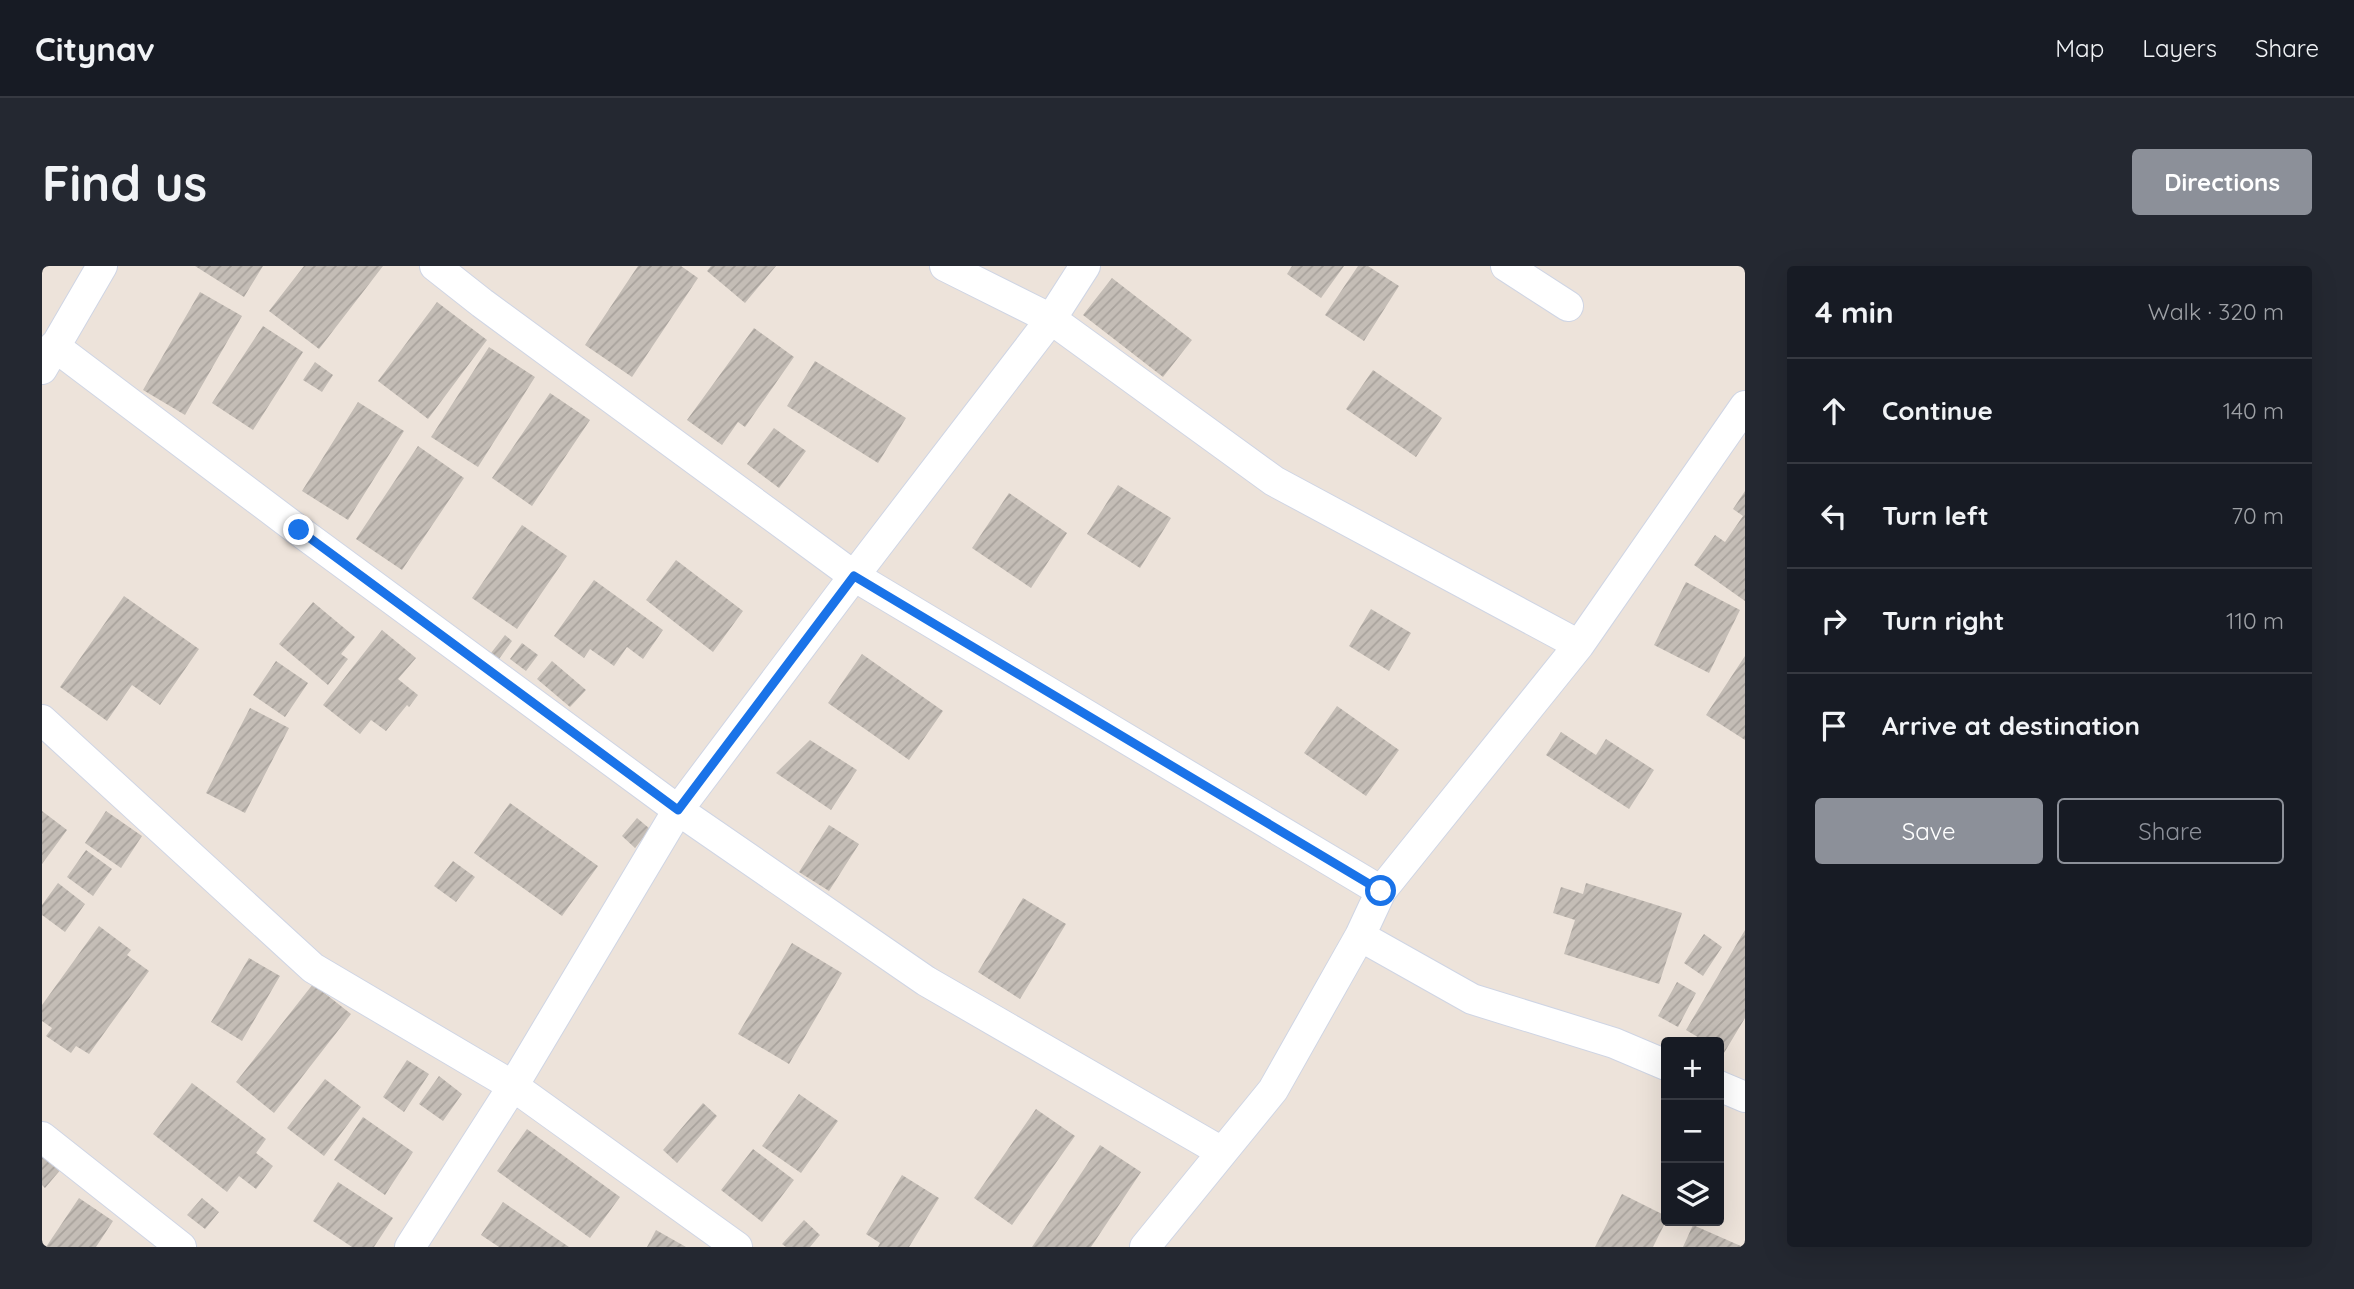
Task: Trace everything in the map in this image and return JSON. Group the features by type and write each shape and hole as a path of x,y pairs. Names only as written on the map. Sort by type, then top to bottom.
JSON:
{"street":[{"path":"102,266 48,357 310,538 678,810 926,981 1222,1152"},
{"path":"435,266 854,576 1381,891"},
{"path":"945,266 1051,319 1275,481 1579,645"},
{"path":"410,1247 513,1086 678,810 1051,319 1085,266"},
{"path":"1506,266 1568,306"},
{"path":"1145,1247 1273,1090 1360,936 1381,891 1579,645 1745,406"},
{"path":"42,720 313,968 513,1086 737,1247"},
{"path":"1360,936 1472,999 1614,1043 1661,1063"},
{"path":"1724,1088 1745,1097"},
{"path":"42,1138 181,1247"}],"building":[{"path":"195,266 263,266 244,297"},
{"path":"304,266 383,266 319,349 269,311"},
{"path":"638,266 681,266 698,278 632,377 585,345"},
{"path":"711,266 776,266 745,303 707,271"},
{"path":"1292,266 1344,266 1321,298 1287,274"},
{"path":"1358,266 1368,266 1399,286 1364,341 1325,315"},
{"path":"1112,278 1192,340 1163,377 1083,315"},
{"path":"200,292 242,316 185,415 143,390"},
{"path":"437,302 487,340 428,419 378,381"},
{"path":"263,326 303,352 253,430 212,403"},
{"path":"754,328 794,357 745,427 738,422 722,445 687,420"},
{"path":"489,347 535,377 478,467 431,437"},
{"path":"815,361 906,418 878,463 787,406"},
{"path":"315,362 333,375 322,392 303,380"},
{"path":"1373,370 1442,418 1416,457 1346,409"},
{"path":"550,393 590,420 532,506 492,478"},
{"path":"358,402 404,431 348,520 302,491"},
{"path":"774,428 806,451 779,488 747,464"},
{"path":"418,446 464,478 402,570 356,539"},
{"path":"1118,485 1171,518 1140,568 1087,534"},
{"path":"1745,491 1745,601 1694,565 1715,535 1725,542 1743,516 1733,509"},
{"path":"1009,493 1067,533 1031,588 972,548"},
{"path":"522,525 567,556 517,629 472,598"},
{"path":"676,560 743,611 713,652 646,600"},
{"path":"594,580 663,630 643,659 627,647 614,666 590,649 584,658 554,636"},
{"path":"1686,582 1740,610 1709,673 1654,645"},
{"path":"124,596 199,649 160,705 132,685 107,721 60,687"},
{"path":"313,602 355,637 341,654 348,659 328,685 279,644"},
{"path":"1371,609 1411,633 1389,671 1349,646"},
{"path":"382,630 416,658 398,679 418,695 386,731 371,720 360,734 323,705"},
{"path":"505,635 512,641 499,659 491,653"},
{"path":"522,643 538,655 526,671 510,659"},
{"path":"862,654 943,711 909,760 828,703"},
{"path":"1745,656 1745,740 1706,715"},
{"path":"276,661 308,683 285,717 253,695"},
{"path":"552,661 586,690 570,707 537,679"},
{"path":"1337,706 1399,750 1366,796 1304,753"},
{"path":"250,708 289,728 245,813 206,793"},
{"path":"1561,732 1596,755 1606,739 1654,770 1629,809 1546,755"},
{"path":"810,740 857,770 831,810 776,773"},
{"path":"510,803 598,866 562,916 474,853"},
{"path":"42,811 67,830 42,864"},
{"path":"106,811 142,836 121,868 85,843"},
{"path":"637,818 650,829 635,848 622,836"},
{"path":"829,825 859,844 829,891 799,872"},
{"path":"86,850 112,869 93,896 67,877"},
{"path":"453,861 475,877 456,902 434,886"},
{"path":"58,883 85,904 65,932 42,915 42,905"},
{"path":"1586,883 1682,913 1659,984 1564,954 1575,920 1553,913 1561,887 1583,894"},
{"path":"1023,898 1066,924 1020,999 978,972"},
{"path":"99,926 131,950 127,955 149,971 89,1054 76,1046 71,1053 46,1036 52,1028 42,1021 42,1005"},
{"path":"1745,930 1745,1018 1724,1053 1724,1037 1698,1037 1686,1030"},
{"path":"1704,934 1722,947 1703,976 1684,963"},
{"path":"792,943 842,973 789,1064 738,1034"},
{"path":"249,958 280,976 242,1041 211,1022"},
{"path":"1677,982 1696,993 1678,1027 1658,1016"},
{"path":"313,984 351,1014 274,1113 236,1082"},
{"path":"407,1060 429,1074 404,1112 383,1097"},
{"path":"439,1076 462,1094 443,1121 419,1104"},
{"path":"325,1079 361,1107 324,1156 287,1128"},
{"path":"192,1083 266,1139 256,1153 273,1166 256,1189 239,1176 227,1192 153,1134"},
{"path":"799,1094 838,1121 801,1173 762,1146"},
{"path":"703,1103 717,1116 677,1163 663,1150"},
{"path":"1036,1109 1075,1136 1012,1225 974,1198"},
{"path":"363,1117 413,1152 385,1195 334,1160"},
{"path":"527,1129 620,1197 590,1238 497,1171"},
{"path":"1100,1145 1141,1172 1091,1247 1032,1247"},
{"path":"753,1149 794,1180 762,1222 721,1190"},
{"path":"42,1151 62,1168 45,1188 42,1185"},
{"path":"902,1175 939,1198 909,1247 878,1247 880,1243 866,1234"},
{"path":"338,1182 393,1218 374,1247 352,1247 313,1221"},
{"path":"1622,1194 1661,1214 1661,1226 1664,1226 1653,1247 1595,1247"},
{"path":"79,1198 113,1221 96,1247 46,1247"},
{"path":"202,1198 219,1212 205,1229 187,1215"},
{"path":"503,1202 569,1247 499,1247 481,1235"},
{"path":"804,1220 820,1235 810,1247 786,1247 782,1244"},
{"path":"1693,1226 1695,1226 1743,1247 1683,1247"},
{"path":"656,1230 686,1247 647,1247"}],"route":[{"path":"299,530 678,810 854,576 1381,891"}]}
